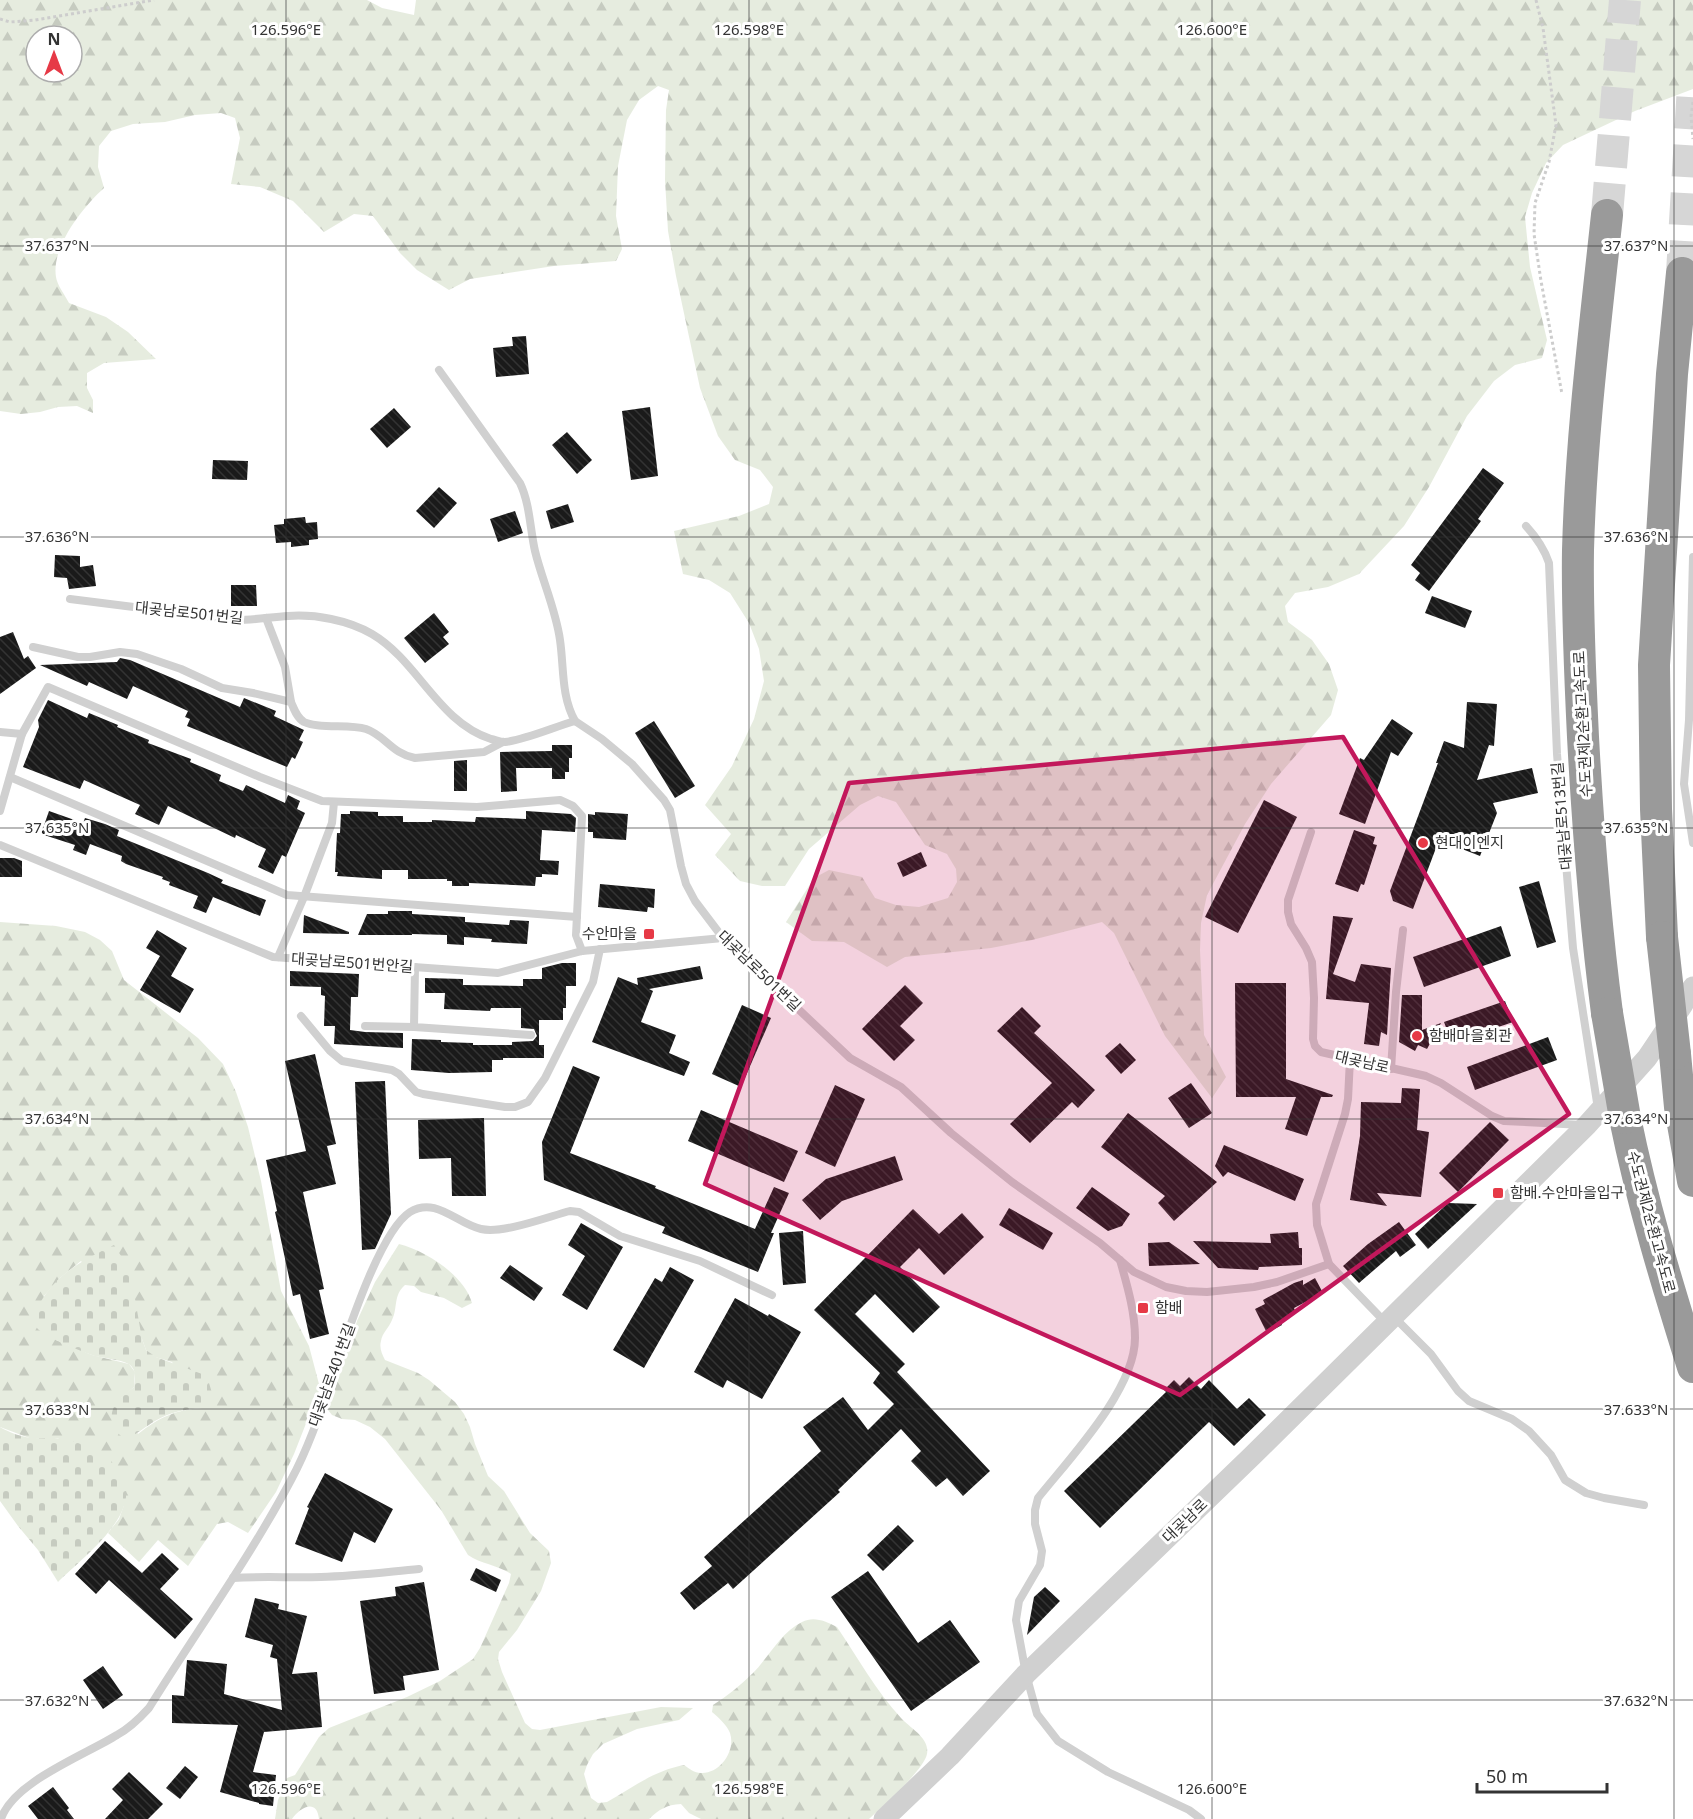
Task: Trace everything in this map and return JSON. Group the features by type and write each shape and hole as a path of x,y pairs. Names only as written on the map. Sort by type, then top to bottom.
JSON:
{"highway":[{"name":"수도권제2순환고속도로","path":"1607,215 1586,405 1578,551 1580,671 1586,800 1607,1013 1603,1118 1633,1159 1662,1267 1693,1367"},
{"path":"1682,273 1672,374 1654,665 1656,809 1662,937 1680,1107 1693,1181"}],"street":[{"name":"대곶남로","path":"884,1819 950,1756 1026,1674 1390,1320 1603,1118 1691,996"}],"lane":[{"path":"266,618 285,667 291,702 296,714 304,722 367,729 381,736 390,747 398,752 415,758 484,752 503,742 575,721 565,697 557,624 535,549 525,494 520,483 439,370"},
{"name":"대곶남로513번길","path":"1526,526 1539,540 1549,563 1557,742 1573,948 1603,1118"},
{"path":"1693,557 1690,696 1684,784 1693,843"},
{"name":"대곶남로501번길","path":"70,599 237,620 289,616 328,619 354,626 372,634 402,660 456,718 481,736 503,742"},
{"path":"33,647 78,657 120,652 136,654 181,669 222,688 291,702"},
{"path":"0,811 6,782 22,734 48,687 322,801 477,807 560,800 573,806 582,816 576,935 582,951"},
{"name":"대곶남로501번길","path":"575,721 602,739 632,764 664,800 670,810 686,884 695,901 723,938 850,1058 901,1087 951,1133 1012,1182 1100,1243 1134,1272 1166,1287 1207,1292 1266,1284 1329,1264"},
{"path":"0,732 22,734"},
{"path":"6,782 287,895 577,917"},
{"path":"278,957 332,823 334,802"},
{"name":"대곶남로","path":"1311,832 1288,900 1287,912 1312,962 1313,1039 1315,1046 1321,1052 1426,1076 1504,1121 1520,1123 1603,1118"},
{"name":"대곶남로501번안길","path":"0,845 262,953 278,957 498,974 582,951 723,938"},
{"path":"1391,1069 1403,930"},
{"path":"301,1016 330,1051 342,1061 392,1070 416,1092 423,1095 515,1107 528,1102 545,1078 593,982 600,949"},
{"path":"414,1027 415,967"},
{"path":"365,1026 531,1035"},
{"path":"1350,1059 1345,1114 1316,1204 1317,1225 1329,1264 1431,1354 1458,1391 1469,1401 1512,1419 1529,1431 1551,1455 1565,1480 1586,1493 1644,1505"},
{"name":"대곶남로401번길","path":"1,1819 14,1798 44,1775 118,1735 135,1724 149,1708 261,1533 292,1479 315,1426 351,1321 369,1277 399,1222 410,1212 430,1206 482,1229 499,1230 570,1211 579,1212 620,1236 700,1261 772,1295"},
{"path":"1120,1260 1134,1324 1135,1339 1132,1355 1118,1391 1107,1410 1038,1498 1035,1517 1042,1551 1041,1565 1019,1601 1016,1620 1026,1674 1037,1714 1058,1741 1108,1772 1189,1810 1201,1819"},
{"path":"232,1578 360,1575 419,1569"}],"path":[{"path":"0,19 35,20 154,0"},
{"path":"1536,0 1543,28 1556,125 1549,162 1535,203 1534,234 1563,398"},
{"path":"1693,102 1691,116 1693,139"}],"highlighted area":[{"path":"1343,737 1569,1114 1180,1395 705,1184 849,783"}],"green space":[{"path":"0,0 367,0 382,8 414,15 416,0 1693,0 1693,89 1635,111 1563,145 1546,163 1532,193 1525,217 1530,267 1547,340 1542,358 1515,365 1494,381 1467,416 1429,487 1404,526 1359,574 1328,587 1295,593 1285,606 1288,622 1312,640 1329,664 1338,690 1331,715 1271,784 1245,824 1207,895 1201,923 1200,950 1204,1035 1226,1077 1212,1098 1165,1036 1114,933 1102,922 991,948 905,957 887,967 844,942 812,941 786,922 814,878 829,870 862,877 875,898 896,905 919,907 948,898 957,882 956,869 947,854 925,845 896,802 878,796 860,805 809,849 785,886 762,886 740,881 715,855 731,834 705,805 732,766 754,719 764,681 759,649 749,623 730,593 709,580 683,574 674,531 739,516 769,504 773,487 760,470 735,460 718,436 700,388 668,231 665,180 666,110 669,90 658,86 639,100 627,120 618,166 616,216 622,249 616,261 554,266 470,279 449,290 417,270 400,253 373,216 354,214 324,232 293,201 260,187 231,184 240,138 235,118 221,113 195,115 165,122 133,124 111,131 99,146 98,167 104,188 70,228 58,253 56,277 69,303 106,317 128,332 156,359 104,363 87,373 87,388 93,400 93,413 77,406 21,414 0,411"},
{"path":"0,922 56,926 85,932 100,940 112,951 124,980 198,1038 223,1064 248,1127 261,1181 281,1291 309,1346 320,1388 276,1492 248,1533 228,1522 217,1524 188,1566 158,1540 139,1562 108,1533 119,1519 124,1505 58,1438 32,1439 0,1427","holes":["81,1261 142,1339 146,1350 155,1357 172,1362 202,1408 168,1415 138,1434 121,1398 134,1387 135,1372 129,1364 92,1355 56,1340 44,1296 60,1278"]},
{"path":"399,1244 432,1258 453,1274 468,1293 472,1303 462,1308 444,1298 421,1292 414,1286 405,1285 397,1297 394,1315 380,1344 384,1358 418,1373 455,1402 470,1427 488,1476 504,1491 530,1533 549,1551 551,1563 541,1591 517,1630 499,1652 498,1659 525,1723 532,1729 540,1730 661,1707 693,1708 679,1720 637,1729 603,1744 593,1754 584,1774 591,1798 598,1803 607,1802 644,1780 673,1768 684,1765 692,1771 701,1773 714,1770 725,1760 731,1747 731,1740 727,1727 712,1712 713,1705 734,1690 759,1667 781,1638 795,1626 811,1619 824,1621 837,1627 883,1697 922,1738 927,1748 924,1761 918,1769 902,1788 869,1819 701,1819 689,1813 681,1804 664,1808 649,1819 319,1819 315,1808 308,1807 299,1811 292,1819 275,1819 278,1800 287,1778 295,1775 319,1737 329,1728 407,1697 440,1681 473,1659 480,1648 511,1574 468,1555 441,1510 385,1439 370,1427 355,1420 332,1415 328,1410 357,1321 375,1282"},
{"path":"114,1245 130,1270 146,1350 156,1357 202,1374 209,1383 212,1393 202,1408 166,1415 126,1439 116,1430 112,1413 116,1403 134,1387 135,1375 132,1367 123,1362 95,1356 55,1340 37,1328 34,1318 47,1292 63,1275"},
{"path":"0,1427 26,1437 59,1438 88,1446 111,1460 125,1484 125,1502 112,1528 58,1582 38,1550 0,1501"}],"building":[{"path":"526,336 529,374 496,377 493,348 513,346 512,337"},
{"path":"650,407 658,476 631,480 622,411"},
{"path":"394,408 411,427 387,448 370,429"},
{"path":"567,432 592,460 577,474 552,445"},
{"path":"213,460 248,461 247,480 212,479"},
{"path":"1483,468 1504,483 1478,519 1481,521 1429,591 1415,580 1420,573 1411,565"},
{"path":"439,487 457,503 434,528 416,511"},
{"path":"568,504 574,522 551,529 546,511"},
{"path":"515,511 523,533 498,542 490,519"},
{"path":"305,517 306,523 317,522 318,539 309,540 309,545 291,547 291,542 276,543 274,525 284,524 284,519"},
{"path":"55,555 80,556 80,567 93,565 96,586 69,589 67,578 54,577"},
{"path":"231,585 256,585 257,606 231,606"},
{"path":"1432,596 1472,611 1465,628 1425,613"},
{"path":"434,613 449,632 443,637 449,644 425,663 404,638"},
{"path":"13,632 24,659 28,656 36,668 0,694 0,637"},
{"path":"120,658 130,660 240,707 244,698 276,711 274,716 304,730 299,740 303,742 295,759 292,757 287,767 187,726 190,719 185,717 188,711 133,686 127,699 89,682 87,686 40,665 117,662"},
{"path":"48,700 87,718 89,713 149,740 148,743 191,759 190,762 221,775 219,781 243,791 246,785 285,803 288,795 300,801 297,809 305,813 286,857 282,855 273,874 258,867 266,849 236,835 235,838 168,806 159,825 135,814 140,805 84,780 80,789 23,767 39,727 38,720"},
{"path":"1467,702 1497,704 1494,746 1489,745 1477,780 1532,768 1538,793 1493,803 1497,813 1480,856 1439,840 1413,909 1393,901 1390,891 1438,763 1436,763 1444,741 1464,748"},
{"path":"1392,719 1413,733 1398,756 1391,752 1365,824 1339,814 1360,758 1364,760"},
{"path":"654,721 695,786 675,798 635,733"},
{"path":"552,745 572,745 572,758 569,758 569,772 565,772 565,779 552,779 552,768 516,768 517,791 501,792 500,752 552,751"},
{"path":"467,760 467,791 454,791 454,761"},
{"path":"1264,800 1297,817 1238,933 1205,917"},
{"path":"49,811 83,823 85,818 105,824 119,830 117,836 208,873 223,880 221,883 266,900 260,916 213,897 206,913 193,908 198,896 169,885 170,882 162,879 163,877 126,864 121,861 122,856 90,844 86,855 73,850 75,845 41,834"},
{"path":"350,811 378,812 378,816 403,816 403,822 432,822 432,820 475,822 476,817 526,819 526,811 571,814 576,818 575,832 542,830 540,860 559,861 558,875 542,874 542,877 536,877 535,886 469,883 469,886 452,886 452,881 447,881 447,879 408,879 408,870 382,870 382,879 337,876 338,872 335,872 337,833 340,833 341,814 350,814"},
{"path":"595,812 628,814 626,840 593,838 593,832 588,832 588,814 595,815"},
{"path":"1354,830 1375,837 1373,844 1377,845 1364,885 1361,884 1358,892 1335,884"},
{"path":"921,852 927,866 903,877 897,863"},
{"path":"0,858 14,858 22,861 22,877 0,877"},
{"path":"1539,881 1556,942 1537,948 1519,887"},
{"path":"600,884 655,889 654,908 648,907 647,912 598,907"},
{"path":"388,911 412,911 412,914 465,917 465,922 509,925 510,920 529,921 527,944 491,942 492,939 464,937 464,945 447,944 447,935 358,935 367,914 388,914"},
{"path":"304,915 349,932 349,934 303,933"},
{"path":"1333,916 1353,918 1333,974 1355,982 1361,964 1391,968 1387,1035 1381,1032 1379,1046 1364,1044 1369,1003 1326,999"},
{"path":"1501,926 1511,956 1424,987 1413,957"},
{"path":"157,930 187,948 171,976 194,989 180,1013 140,990 160,956 146,948"},
{"path":"562,963 576,963 576,986 566,986 566,1008 563,1008 563,1020 539,1020 539,1045 544,1045 544,1058 492,1060 492,1072 449,1073 411,1070 412,1039 473,1043 473,1045 512,1045 512,1042 533,1041 537,1036 534,1029 521,1028 521,1008 491,1008 490,1011 444,1009 445,993 425,993 425,978 463,979 463,985 523,986 523,979 542,979 542,968"},
{"path":"700,966 703,979 649,989 653,991 641,1022 676,1035 669,1053 690,1062 684,1076 592,1042 618,977 638,985 637,978"},
{"path":"290,971 359,974 358,997 351,997 350,1030 403,1033 403,1048 334,1044 335,1026 324,1026 325,996 321,995 321,987 290,986"},
{"path":"1235,983 1286,983 1286,1079 1333,1095 1332,1097 1321,1097 1307,1136 1285,1129 1296,1097 1236,1097"},
{"path":"905,985 923,1003 900,1026 915,1040 894,1061 862,1029"},
{"path":"1402,995 1422,995 1422,1030 1441,1023 1427,1049 1418,1045 1415,1051 1399,1042"},
{"path":"1505,1001 1513,1022 1452,1043 1444,1022"},
{"path":"742,1005 771,1018 741,1087 712,1074"},
{"path":"1022,1007 1041,1026 1034,1033 1095,1090 1078,1108 1072,1102 1030,1143 1010,1124 1052,1083 997,1031"},
{"path":"1548,1037 1557,1060 1475,1090 1467,1067"},
{"path":"1120,1043 1136,1060 1121,1074 1105,1056"},
{"path":"315,1054 336,1144 327,1146 336,1184 303,1192 324,1289 319,1290 329,1334 310,1339 300,1294 293,1296 266,1160 306,1151 285,1061"},
{"path":"573,1066 600,1077 570,1153 656,1186 655,1188 755,1229 774,1187 789,1193 771,1233 774,1233 758,1272 662,1233 665,1227 544,1180 542,1142"},
{"path":"385,1081 391,1214 375,1249 362,1250 355,1082"},
{"path":"1191,1083 1212,1113 1189,1128 1168,1098"},
{"path":"835,1085 865,1099 835,1167 805,1153"},
{"path":"1402,1088 1420,1089 1417,1130 1429,1132 1421,1197 1377,1193 1387,1206 1350,1200 1360,1136 1361,1102 1401,1103"},
{"path":"701,1110 798,1151 784,1182 688,1141"},
{"path":"1128,1113 1217,1182 1174,1221 1158,1203 1165,1196 1101,1147"},
{"path":"484,1118 486,1196 452,1196 451,1158 419,1159 418,1120"},
{"path":"1490,1122 1509,1140 1458,1192 1439,1173"},
{"path":"1224,1145 1304,1179 1295,1201 1228,1172 1223,1177 1215,1166"},
{"path":"895,1156 903,1180 842,1201 820,1220 802,1200 826,1179"},
{"path":"1092,1187 1130,1214 1122,1226 1108,1231 1076,1208"},
{"path":"1448,1203 1477,1204 1428,1249 1415,1234"},
{"path":"1009,1208 1053,1233 1043,1250 999,1225"},
{"path":"913,1209 939,1234 962,1213 984,1237 944,1275 919,1248 900,1267 940,1307 913,1333 875,1294 855,1314 905,1364 897,1372 990,1471 963,1496 947,1478 936,1487 911,1461 921,1451 901,1429 838,1490 840,1492 733,1589 728,1583 694,1610 680,1593 712,1566 704,1557 821,1451 803,1427 843,1397 868,1430 894,1404 873,1383 880,1373 814,1310"},
{"path":"1399,1222 1416,1245 1400,1257 1396,1251 1359,1283 1343,1266 1368,1244"},
{"path":"581,1223 623,1247 587,1310 562,1295 585,1256 568,1245"},
{"path":"803,1231 806,1283 783,1285 779,1233"},
{"path":"1298,1232 1299,1248 1302,1248 1302,1265 1259,1267 1258,1270 1218,1268 1193,1241 1271,1243 1270,1234"},
{"path":"1169,1242 1200,1264 1149,1266 1148,1243"},
{"path":"510,1265 543,1288 534,1301 500,1278"},
{"path":"670,1267 694,1280 644,1368 613,1350 655,1278 662,1282"},
{"path":"1315,1278 1323,1293 1294,1308 1296,1313 1280,1321 1282,1325 1267,1333 1255,1309 1265,1304 1263,1300 1294,1283 1303,1280 1303,1285"},
{"path":"735,1298 801,1332 762,1399 727,1380 723,1388 694,1372"},
{"path":"1189,1377 1201,1389 1209,1380 1237,1409 1249,1398 1266,1415 1234,1446 1209,1422 1100,1528 1064,1491 1166,1392 1164,1390 1174,1380 1180,1386"},
{"path":"325,1473 393,1509 375,1543 354,1532 342,1562 295,1544 309,1508 307,1507"},
{"path":"898,1525 914,1541 883,1571 867,1555"},
{"path":"105,1541 142,1573 162,1553 179,1569 160,1589 193,1619 175,1639 109,1580 96,1594 75,1574"},
{"path":"476,1568 501,1580 496,1592 470,1580"},
{"path":"868,1571 918,1643 950,1620 980,1662 911,1711 831,1597"},
{"path":"424,1582 439,1670 403,1676 405,1690 374,1694 360,1601 396,1596 395,1587"},
{"path":"1045,1587 1060,1601 1027,1635 1034,1597"},
{"path":"255,1598 279,1604 278,1609 307,1616 292,1674 317,1672 322,1727 264,1732 253,1772 276,1775 273,1806 220,1792 238,1725 172,1723 172,1695 184,1696 187,1660 227,1664 224,1694 282,1710 277,1659 270,1657 273,1645 245,1637"},
{"path":"103,1666 123,1695 103,1709 83,1680"},
{"path":"185,1766 198,1777 180,1799 166,1788"},
{"path":"129,1772 163,1804 148,1819 105,1819 123,1800 112,1789"},
{"path":"53,1787 69,1808 67,1810 74,1819 38,1819 28,1806"}],"tunnel":[{"path":"1607,215 1625,0"},
{"path":"1682,273 1693,86"}],"place":[{"name":"현대이엔지","path":"1423,843"},
{"name":"수안마을","path":"649,934"},
{"name":"함배마을회관","path":"1417,1036"},
{"name":"함배.수안마을입구","path":"1498,1193"},
{"name":"함배","path":"1143,1308"}]}
